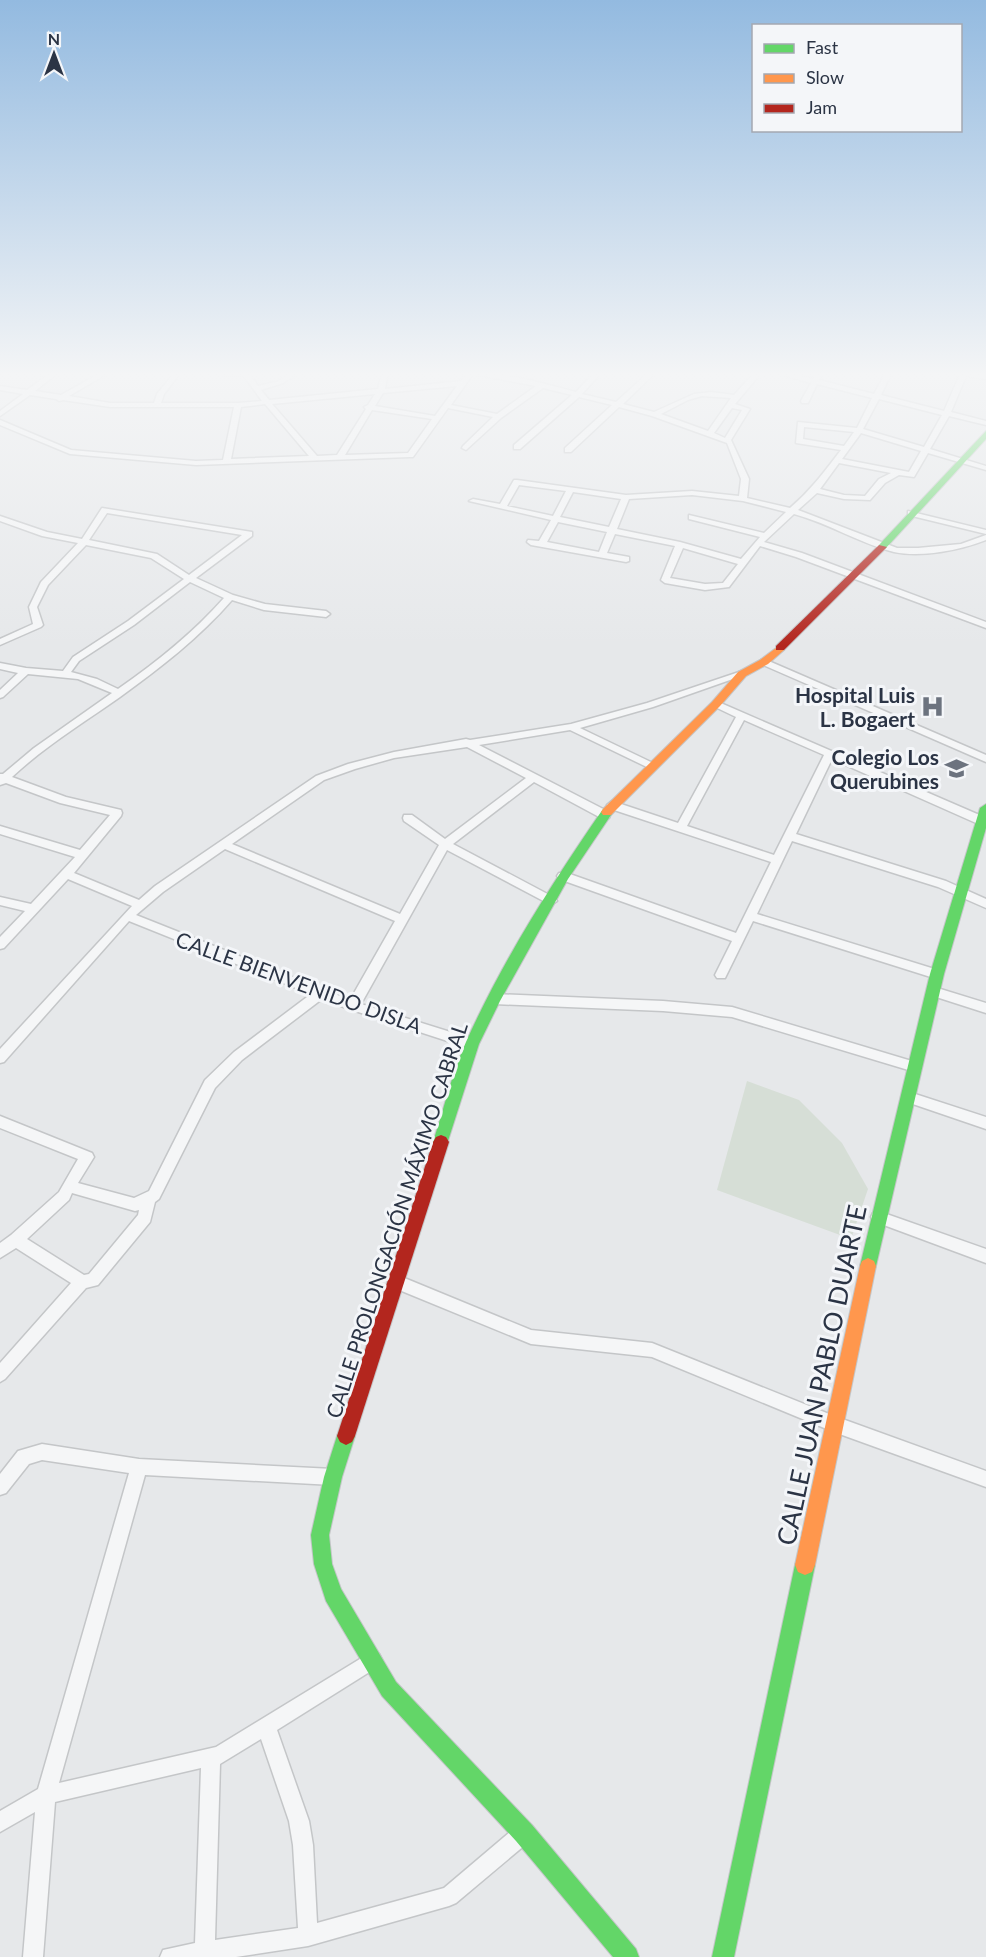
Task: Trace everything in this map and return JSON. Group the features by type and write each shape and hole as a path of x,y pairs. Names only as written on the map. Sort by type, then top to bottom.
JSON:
{"street":[{"path":"739,463 745,479 743,499"},
{"path":"680,545 665,580 705,587 726,585 742,562 762,540 815,490 833,463"},
{"path":"851,463 910,475 917,463"},
{"name":"CALLE PROLONGACIÓN MÁXIMO CABRAL","path":"628,1957 524,1833 389,1689 333,1594 323,1564 320,1535 333,1477 472,1044 494,999 563,876 609,810 651,766 716,704 742,674 764,662 798,633 855,576 957,463"},
{"path":"971,463 986,468"},
{"path":"815,490 844,497 867,498 882,481 897,473"},
{"path":"501,507 518,482 626,498 693,493 743,499 792,512 896,550 918,552 963,546 986,537"},
{"path":"542,544 571,489"},
{"path":"602,555 626,498"},
{"path":"473,501 680,545 742,562"},
{"path":"0,642 38,625 33,607 44,584 84,543 105,510 249,534 131,623 76,659 65,674"},
{"path":"911,513 986,532"},
{"path":"692,517 762,540 986,625"},
{"path":"0,518 45,534 154,556 188,578 230,597 264,607 326,614"},
{"path":"531,542 626,559"},
{"path":"2,780 35,752 175,653 209,623 230,597"},
{"path":"764,662 986,759"},
{"path":"0,666 24,673 65,674 88,678 119,693"},
{"path":"0,695 24,673"},
{"path":"0,1058 127,916 298,791 327,775 394,755 571,727 650,705 742,674"},
{"path":"716,704 830,753 983,814"},
{"path":"681,828 742,715"},
{"path":"571,727 651,766"},
{"path":"466,742 532,779 609,810 681,828 777,860"},
{"path":"722,975 830,753"},
{"path":"353,1006 445,843 532,779"},
{"path":"0,945 67,874 117,813 64,800 2,780"},
{"name":"CALLE JUAN PABLO DUARTE","path":"723,1957 879,1217 937,974 983,814"},
{"path":"408,818 445,843 551,901"},
{"path":"0,830 83,855"},
{"path":"789,836 942,884 986,904"},
{"path":"225,844 403,920"},
{"path":"67,874 141,905"},
{"path":"563,876 739,939"},
{"path":"0,901 34,909"},
{"name":"CALLE BIENVENIDO DISLA","path":"127,916 353,1006 472,1044"},
{"path":"750,916 937,974"},
{"path":"934,992 986,1008"},
{"path":"68,1186 135,1205 148,1200 154,1195 210,1084 238,1056 321,993"},
{"path":"494,999 663,1006 732,1012 915,1067"},
{"path":"909,1097 986,1123"},
{"path":"0,1122 87,1157 64,1196 16,1240 0,1251"},
{"path":"0,1374 82,1282 93,1280 145,1218 148,1200"},
{"path":"879,1217 986,1256"},
{"path":"16,1240 82,1282"},
{"path":"397,1282 531,1337 652,1350 834,1424 986,1479"},
{"path":"0,1487 24,1457 33,1452 139,1467 333,1477"},
{"path":"33,1957 46,1795 139,1467"},
{"path":"0,1822 46,1795 219,1755 373,1660"},
{"path":"266,1726 299,1821 303,1845 308,1936"},
{"path":"205,1950 211,1756"},
{"path":"170,1957 308,1936 449,1896 524,1833"}],"shaded area":[{"path":"747,1081 799,1100 842,1143 868,1189 851,1239 717,1190"}],"traffic: fast":[{"path":"882,547 959,463"},
{"path":"868,1266 937,974 986,808"},
{"path":"441,1142 472,1044 494,999 563,876 607,812"},
{"path":"346,1436 333,1477 320,1535 323,1564 333,1594 389,1689 524,1833 628,1957"},
{"path":"723,1957 805,1565"}],"traffic: slow":[{"path":"607,812 716,704 742,674 764,662 780,648"},
{"path":"805,1565 868,1266"}],"traffic: jam":[{"path":"780,648 882,547"},
{"path":"346,1436 441,1142"}],"place":[{"name":"Hospital Luis L. Bogaert","path":"933,706"},
{"name":"Colegio Los Querubines","path":"957,768"}]}
